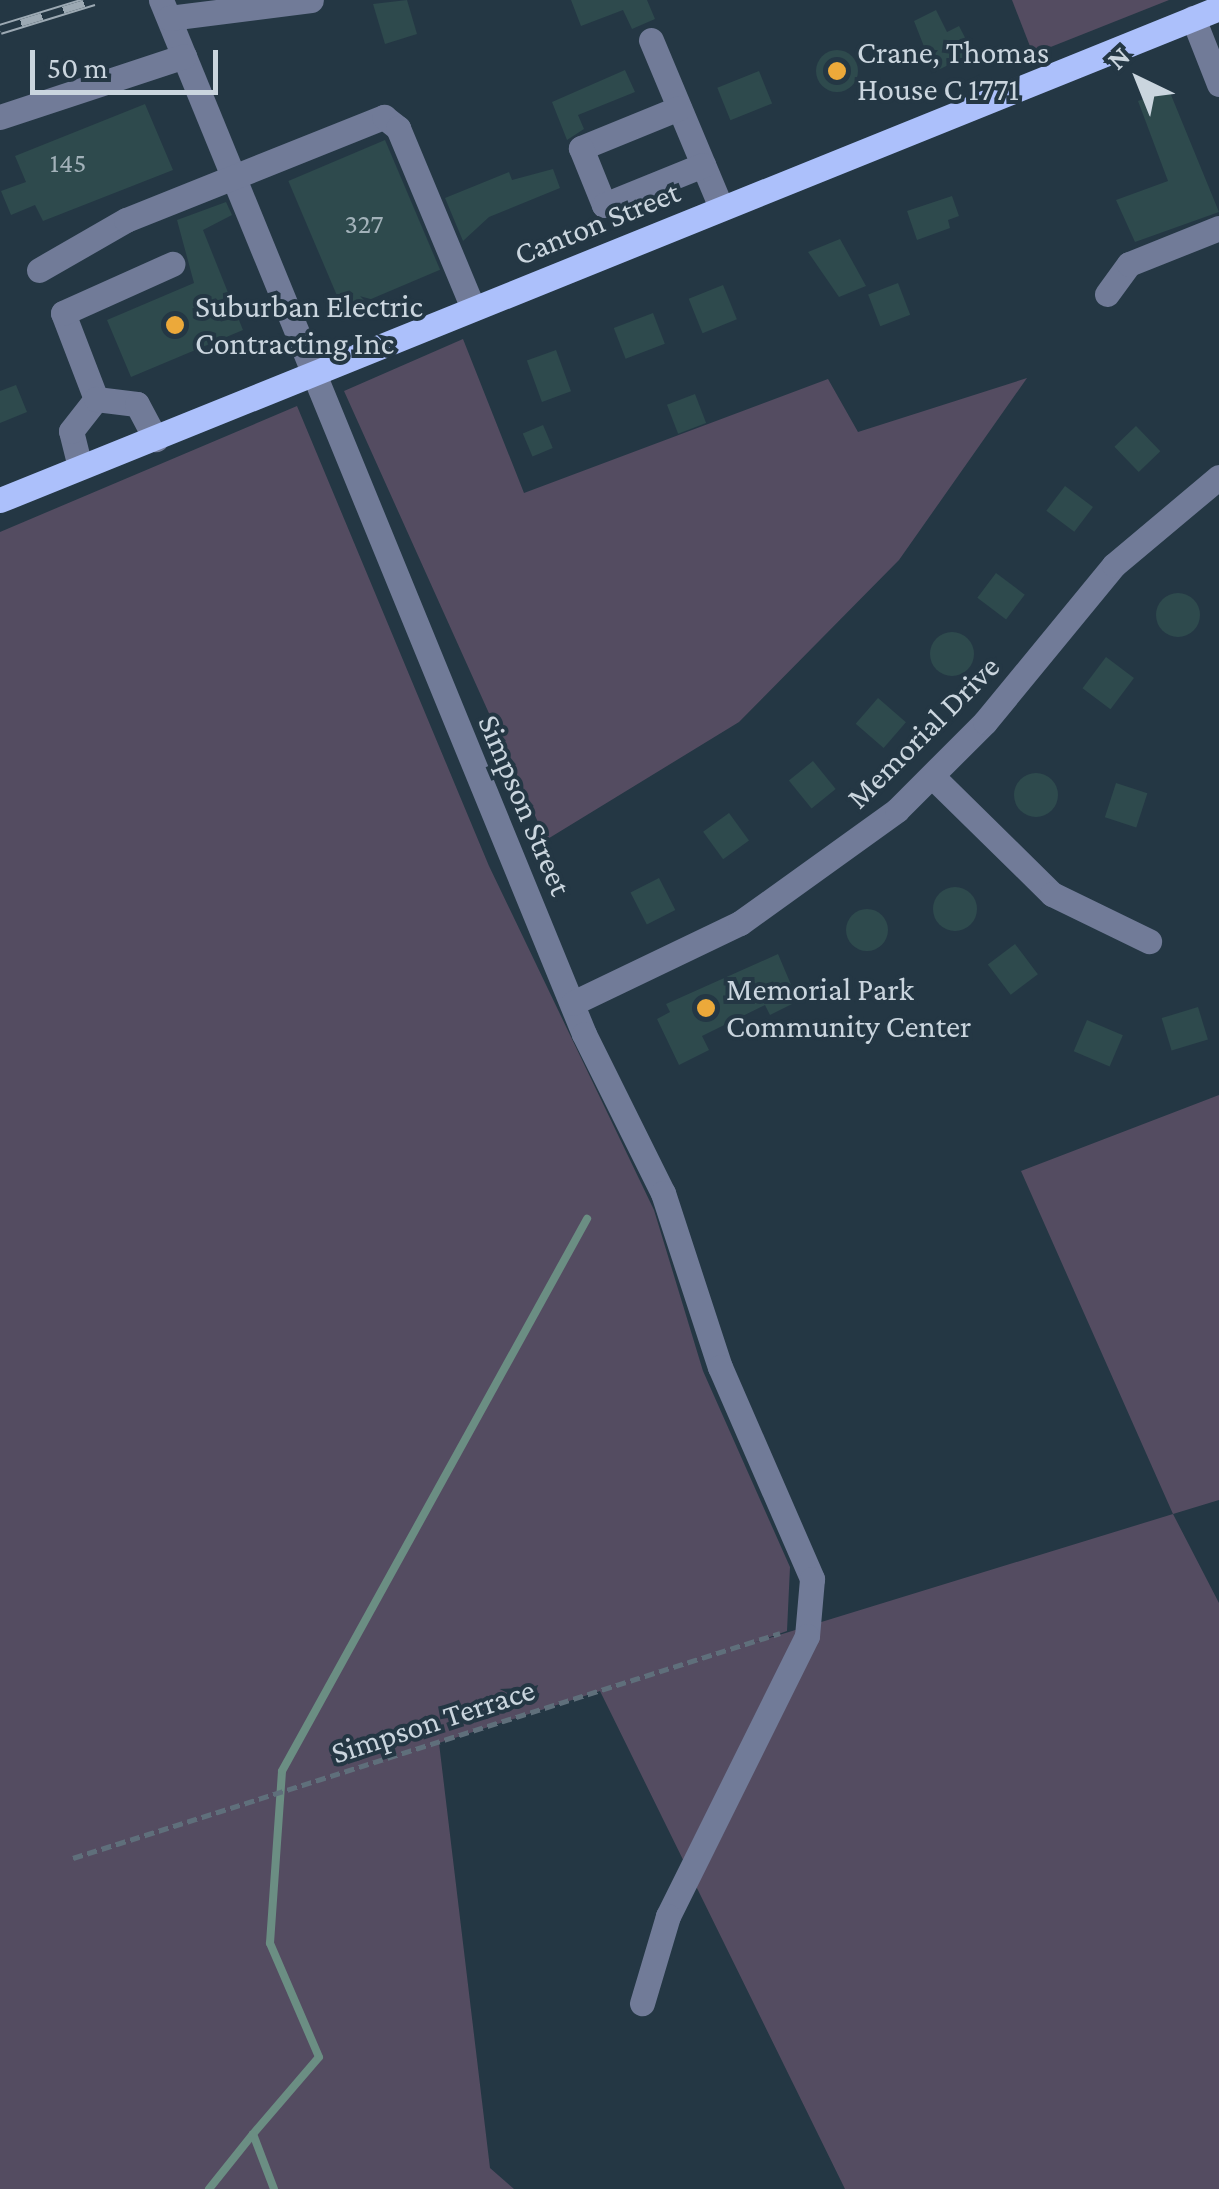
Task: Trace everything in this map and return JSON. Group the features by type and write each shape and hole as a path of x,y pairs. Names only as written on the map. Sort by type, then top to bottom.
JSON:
{"main road":[{"name":"Canton Street","path":"0,500 1219,8"}],"street":[{"path":"165,9 311,0"},
{"name":"Simpson Street","path":"165,9 310,376 574,1004 663,1193 720,1366 806,1562 815,1604 808,1636"},
{"path":"1193,18 1218,81"},
{"path":"651,40 720,207"},
{"path":"0,117 184,56"},
{"path":"680,108 582,148 604,206 704,166"},
{"path":"39,270 231,174 367,118 392,120 473,308"},
{"path":"1107,294 1128,264 1219,228"},
{"path":"96,398 64,313 172,264"},
{"path":"96,398 137,404 156,438"},
{"path":"80,468 70,431 96,398"},
{"name":"Memorial Drive","path":"574,1004 775,901 933,776 1114,565 1219,477"},
{"path":"933,776 1052,894 1149,941"},
{"path":"642,2003 668,1916 808,1636"}],"path":[{"name":"Simpson Terrace","path":"73,1858 787,1631 808,1636"}],"shaded area":[{"path":"1012,0 1169,0 1033,54"},
{"path":"463,339 524,493 828,379 858,432 1027,378 899,560 739,722 546,840 344,391"},
{"path":"297,406 489,866 654,1210 703,1371 790,1567 787,1631 753,1643 1173,1514 1219,1603 1219,2189 845,2189 600,1691 439,1743 490,2168 514,2189 0,2189 0,532"},
{"path":"1219,1095 1219,1500 1173,1514 1021,1171"}],"building":[{"path":"407,0 417,34 385,44 373,4"},
{"path":"571,0 647,0 655,19 632,29 623,10 581,26"},
{"path":"936,10 947,32 959,26 973,53 934,72 914,21"},
{"name":"Crane, Thomas House C 1771","path":"837,50 852,56 858,71 852,86 837,92 822,86 816,71 822,56"},
{"path":"625,70 635,92 578,115 584,129 567,140 552,102"},
{"path":"759,71 772,103 730,120 717,88"},
{"path":"1169,90 1219,212 1135,242 1116,200 1168,181 1138,101"},
{"path":"145,104 173,170 43,221 35,205 11,215 1,191 26,182 15,156"},
{"path":"385,140 440,270 343,311 288,181"},
{"path":"553,169 560,188 489,217 463,241 445,198 509,172 512,180"},
{"path":"952,196 959,216 948,220 950,228 917,240 907,211"},
{"name":"Suburban Electric Contracting Inc","path":"226,202 232,215 203,230 243,330 131,377 107,320 194,283 177,220"},
{"path":"840,239 866,286 839,297 808,252"},
{"path":"898,283 910,315 880,326 868,294"},
{"path":"723,285 737,319 703,333 689,299"},
{"path":"653,313 665,344 626,359 614,328"},
{"path":"556,350 571,391 542,402 527,361"},
{"path":"16,385 27,412 0,423 0,391"},
{"path":"695,394 706,423 678,434 667,405"},
{"path":"543,425 553,448 533,457 523,434"},
{"path":"1136,426 1160,451 1139,472 1114,447"},
{"path":"1065,486 1093,507 1074,532 1046,511"},
{"path":"996,573 1025,595 1006,619 977,598"},
{"path":"1178,593 1193,600 1200,615 1193,630 1178,637 1163,630 1156,615 1163,600"},
{"path":"952,632 967,639 974,654 967,669 952,676 937,669 930,654 937,639"},
{"path":"1106,657 1134,678 1110,709 1083,688"},
{"path":"878,698 906,722 884,748 856,724"},
{"path":"813,761 836,789 812,808 789,781"},
{"path":"1036,773 1052,779 1058,795 1052,811 1036,817 1020,811 1014,795 1020,779"},
{"path":"1116,783 1147,793 1136,827 1105,817"},
{"path":"729,813 749,841 723,859 703,832"},
{"path":"659,878 675,910 647,925 630,893"},
{"path":"955,887 971,893 977,909 971,925 955,931 939,925 933,909 939,893"},
{"path":"867,909 882,915 888,930 882,945 867,951 852,945 846,930 852,915"},
{"path":"1015,944 1038,974 1011,995 988,964"},
{"name":"Memorial Park Community Center","path":"778,954 798,1001 770,1015 765,1005 702,1036 709,1050 679,1065 657,1019 670,1012 666,1004"},
{"path":"1198,1007 1208,1040 1172,1051 1162,1018"},
{"path":"1087,1020 1123,1035 1110,1067 1074,1051"}],"waterway":[{"path":"253,2134 319,2057 270,1943 282,1771 587,1219"},
{"path":"209,2189 253,2134 274,2189"}],"railway":[{"path":"0,29 94,0"}],"place":[{"name":"Crane, Thomas House C 1771","path":"837,71"},
{"name":"Suburban Electric Contracting Inc","path":"175,325"},
{"name":"Memorial Park Community Center","path":"706,1008"}]}
